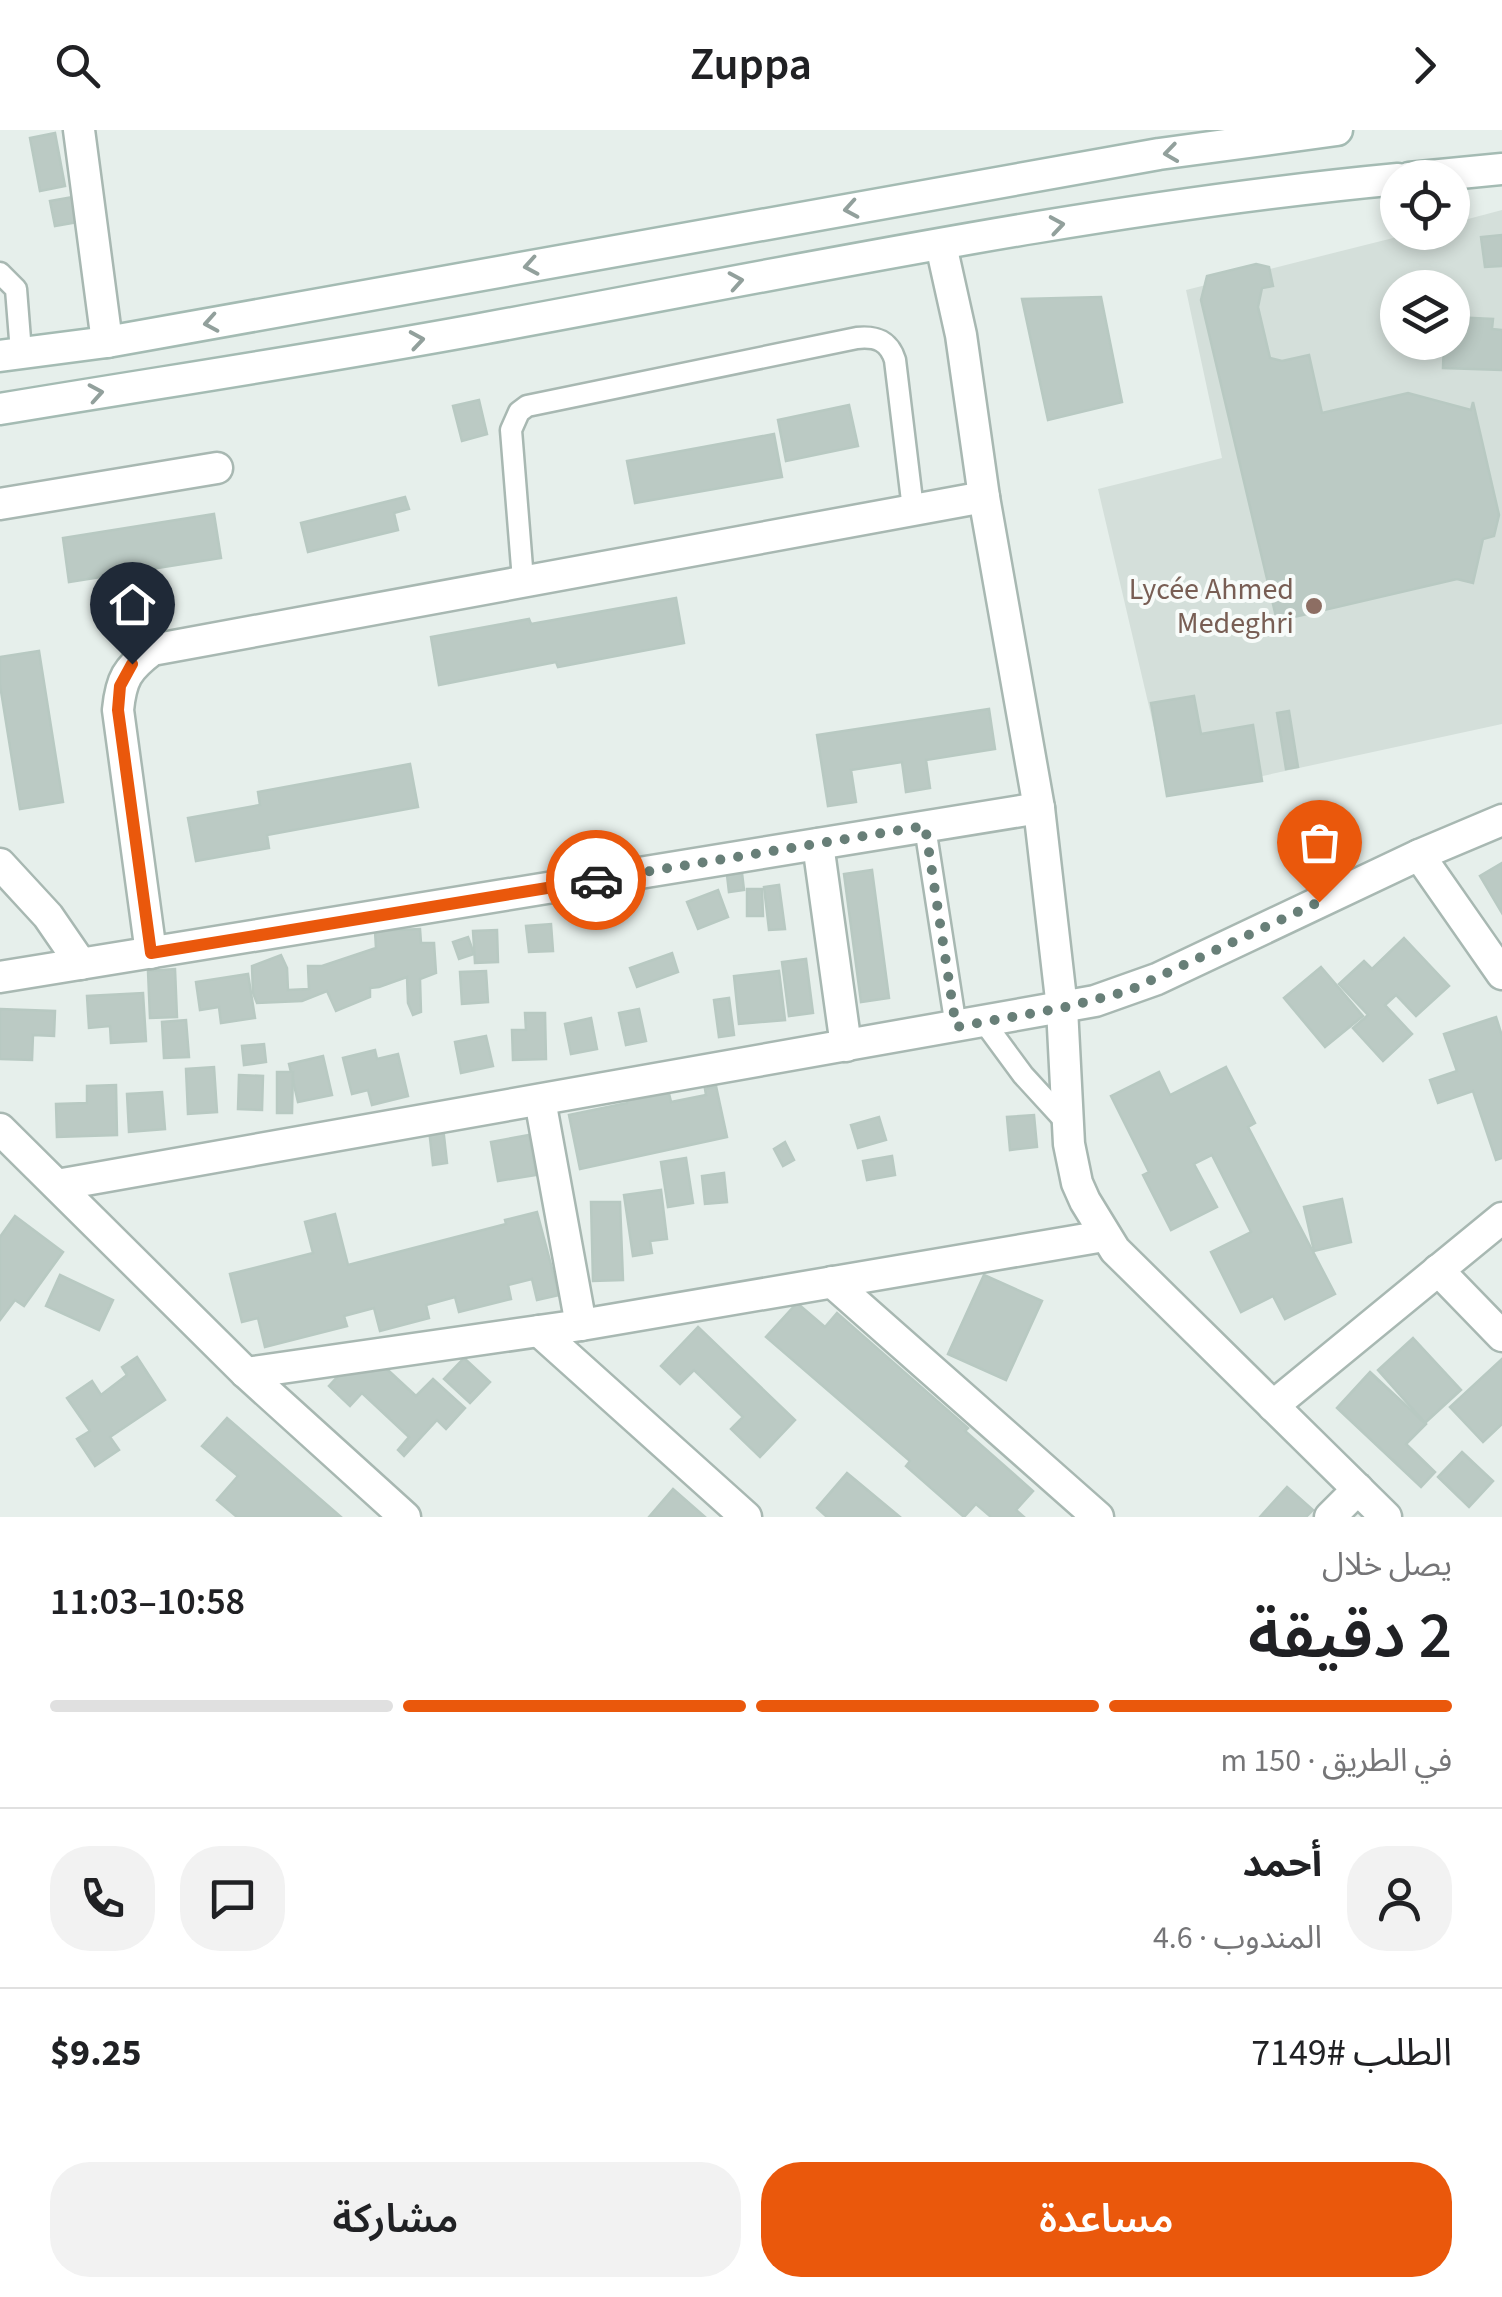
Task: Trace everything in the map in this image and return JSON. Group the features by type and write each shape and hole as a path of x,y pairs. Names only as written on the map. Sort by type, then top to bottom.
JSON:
{"street":[{"path":"78,130 107,342"},
{"path":"10,354 107,342 1159,154 1337,130"},
{"path":"1470,172 1502,169"},
{"path":"0,409 482,329 940,244 1170,206 1380,180"},
{"path":"940,244 962,336 984,497 1039,808 1062,1008 1068,1144 1084,1201 1115,1250 1386,1517"},
{"path":"0,504 217,468"},
{"path":"151,953 118,710 120,686 132,664 152,650 984,497"},
{"path":"0,977 1039,808"},
{"path":"57,1186 1062,1008 1111,996 1157,979 1502,820"},
{"path":"818,844 846,1046"},
{"path":"1419,855 1502,974"},
{"path":"0,864 48,916 81,964"},
{"path":"540,1100 581,1325"},
{"path":"0,1129 246,1373 404,1517"},
{"path":"1273,1406 1502,1218"},
{"path":"246,1373 581,1325 1104,1236"},
{"path":"1438,1270 1502,1336"},
{"path":"832,1282 1098,1517"},
{"path":"539,1331 746,1517"},
{"path":"1330,1517 1358,1489"}],"lane":[{"path":"0,273 16,289 10,354"},
{"path":"523,580 511,430 519,412 537,403 857,338 877,338 886,343 896,360 913,509"},
{"path":"925,826 970,1024 1067,1124"}],"shaded area":[{"name":"Lycée Ahmed Medeghri","path":"1502,210 1502,724 1170,796 1098,489 1222,458 1186,290 1380,241 1380,250 1470,250 1470,218"}],"building":[{"path":"55,133 65,186 40,191 30,138"},
{"path":"73,197 78,222 55,226 50,201"},
{"path":"1502,235 1502,266 1485,267 1481,237"},
{"path":"1256,264 1269,267 1273,286 1262,288 1258,307 1270,358 1282,361 1309,355 1322,413 1408,393 1471,410 1473,402 1499,515 1494,536 1483,539 1473,583 1457,579 1277,621 1201,300 1207,276"},
{"path":"1101,297 1122,402 1048,420 1022,299"},
{"path":"1470,318 1493,319 1492,329 1502,330 1502,370 1443,368 1443,360 1470,360"},
{"path":"479,400 487,434 462,441 453,406"},
{"path":"849,405 858,446 786,461 778,420"},
{"path":"774,434 782,477 635,503 627,461"},
{"path":"405,497 409,509 394,513 398,530 308,552 301,523"},
{"path":"214,514 221,558 69,582 63,538"},
{"path":"676,598 684,643 439,685 431,637"},
{"path":"39,651 63,802 20,809 0,685 0,657"},
{"path":"1194,696 1201,734 1253,725 1262,781 1167,796 1151,703"},
{"path":"989,709 995,749 926,760 930,788 906,792 902,762 851,770 856,802 828,806 817,735"},
{"path":"1289,711 1298,767 1286,769 1277,713"},
{"path":"410,764 418,807 267,835 269,848 196,861 188,818 260,805 258,792"},
{"path":"1502,863 1502,913 1480,876"},
{"path":"872,870 889,998 861,1002 844,874"},
{"path":"742,873 744,890 729,892 727,875"},
{"path":"779,885 785,929 769,930 764,887"},
{"path":"747,889 762,889 763,916 747,916"},
{"path":"718,890 728,917 698,929 687,902"},
{"path":"551,924 553,951 529,952 526,926"},
{"path":"420,929 421,943 434,943 436,973 420,979 421,1012 413,1015 408,1003 407,977 370,988 370,997 336,1011 327,991 302,1001 257,1003 252,966 281,955 287,968 288,990 309,989 308,966 322,966 376,948 375,931"},
{"path":"497,930 498,962 475,963 473,931"},
{"path":"468,937 474,954 459,959 453,942"},
{"path":"1404,938 1449,986 1416,1016 1396,995 1385,1005 1412,1034 1383,1061 1353,1028 1368,1015 1339,984 1364,961 1372,969"},
{"path":"672,953 678,972 637,987 630,968"},
{"path":"806,959 813,1013 789,1016 782,962"},
{"path":"1321,967 1363,1016 1325,1047 1284,998"},
{"path":"175,969 177,1017 150,1018 148,971"},
{"path":"486,971 488,1002 462,1004 460,972"},
{"path":"779,971 785,1020 739,1024 734,976"},
{"path":"248,974 255,1018 221,1023 219,1007 200,1010 196,982"},
{"path":"143,993 146,1041 111,1043 110,1026 89,1028 87,996"},
{"path":"729,998 734,1035 719,1037 714,1000"},
{"path":"0,1009 55,1011 54,1036 33,1035 32,1060 0,1059"},
{"path":"639,1009 646,1041 626,1045 619,1013"},
{"path":"525,1013 545,1013 546,1059 513,1060 512,1030 526,1030"},
{"path":"1496,1017 1502,1036 1502,1158 1496,1160 1473,1091 1438,1103 1430,1080 1457,1071 1444,1034"},
{"path":"591,1018 597,1049 571,1054 565,1024"},
{"path":"186,1020 189,1057 164,1058 162,1022"},
{"path":"486,1036 493,1066 461,1073 455,1042"},
{"path":"264,1044 266,1062 244,1065 242,1046"},
{"path":"375,1050 377,1059 398,1054 408,1096 372,1105 368,1090 352,1094 343,1058"},
{"path":"323,1056 332,1095 298,1102 289,1064"},
{"path":"214,1067 217,1112 188,1114 186,1069"},
{"path":"1226,1067 1255,1123 1248,1127 1335,1294 1285,1319 1273,1296 1241,1312 1211,1252 1251,1232 1212,1155 1194,1164 1217,1207 1171,1230 1143,1175 1149,1172 1111,1096 1159,1072 1170,1095"},
{"path":"277,1072 293,1072 292,1113 277,1113"},
{"path":"239,1075 263,1076 262,1110 238,1109"},
{"path":"116,1085 117,1135 57,1137 56,1104 87,1103 87,1086"},
{"path":"667,1085 671,1102 706,1095 705,1089 716,1086 727,1137 580,1169 569,1115 627,1103 625,1093"},
{"path":"162,1092 165,1129 129,1132 127,1094"},
{"path":"1034,1115 1037,1147 1010,1150 1007,1117"},
{"path":"879,1117 886,1140 858,1148 851,1125"},
{"path":"443,1127 447,1163 433,1165 429,1129"},
{"path":"529,1135 536,1175 498,1181 491,1142"},
{"path":"785,1142 794,1160 783,1166 774,1149"},
{"path":"892,1156 895,1175 867,1180 863,1161"},
{"path":"686,1158 693,1203 668,1207 661,1162"},
{"path":"724,1173 727,1202 705,1204 702,1176"},
{"path":"661,1190 667,1239 650,1241 652,1253 633,1256 624,1195"},
{"path":"1342,1199 1351,1242 1314,1251 1304,1207"},
{"path":"591,1202 620,1202 623,1280 593,1281"},
{"path":"537,1212 559,1295 537,1300 532,1279 508,1285 511,1299 459,1312 455,1297 426,1305 429,1318 380,1331 374,1308 344,1316 347,1326 265,1347 258,1318 242,1322 230,1274 313,1253 305,1222 335,1214 348,1265 506,1224 505,1220"},
{"path":"15,1216 63,1252 24,1306 15,1300 0,1320 0,1237"},
{"path":"60,1275 113,1300 99,1330 46,1306"},
{"path":"984,1275 1042,1301 1006,1380 948,1354"},
{"path":"797,1303 825,1327 837,1313 968,1428 965,1431 1033,1491 1016,1510 1024,1517 991,1517 976,1504 964,1517 906,1466 910,1461 766,1337"},
{"path":"698,1327 795,1420 760,1457 731,1429 743,1417 694,1370 680,1384 661,1366"},
{"path":"1413,1338 1461,1390 1425,1423 1378,1370"},
{"path":"364,1348 416,1396 433,1379 465,1408 446,1429 437,1420 404,1456 398,1450 409,1437 362,1393 350,1406 329,1386"},
{"path":"137,1357 165,1400 110,1437 119,1450 95,1466 77,1439 90,1431 67,1398 92,1381 101,1395 127,1375 122,1367"},
{"path":"464,1358 490,1382 470,1403 444,1379"},
{"path":"1502,1359 1502,1424 1483,1442 1450,1407"},
{"path":"1370,1372 1426,1424 1406,1444 1435,1472 1421,1487 1337,1408"},
{"path":"227,1418 341,1517 237,1517 217,1500 238,1476 202,1446"},
{"path":"1462,1452 1493,1481 1469,1507 1438,1477"},
{"path":"847,1473 900,1517 827,1517 817,1508"},
{"path":"1287,1487 1313,1510 1306,1517 1260,1517"},
{"path":"673,1489 705,1517 649,1517"}],"way so far":[{"path":"596,880 925,826 956,1027 1062,1008 1128,991 1319,902"}],"place":[{"name":"Lycée Ahmed Medeghri","path":"1314,606"}],"route":[{"path":"132,664 120,686 118,710 151,953 596,880"}]}
